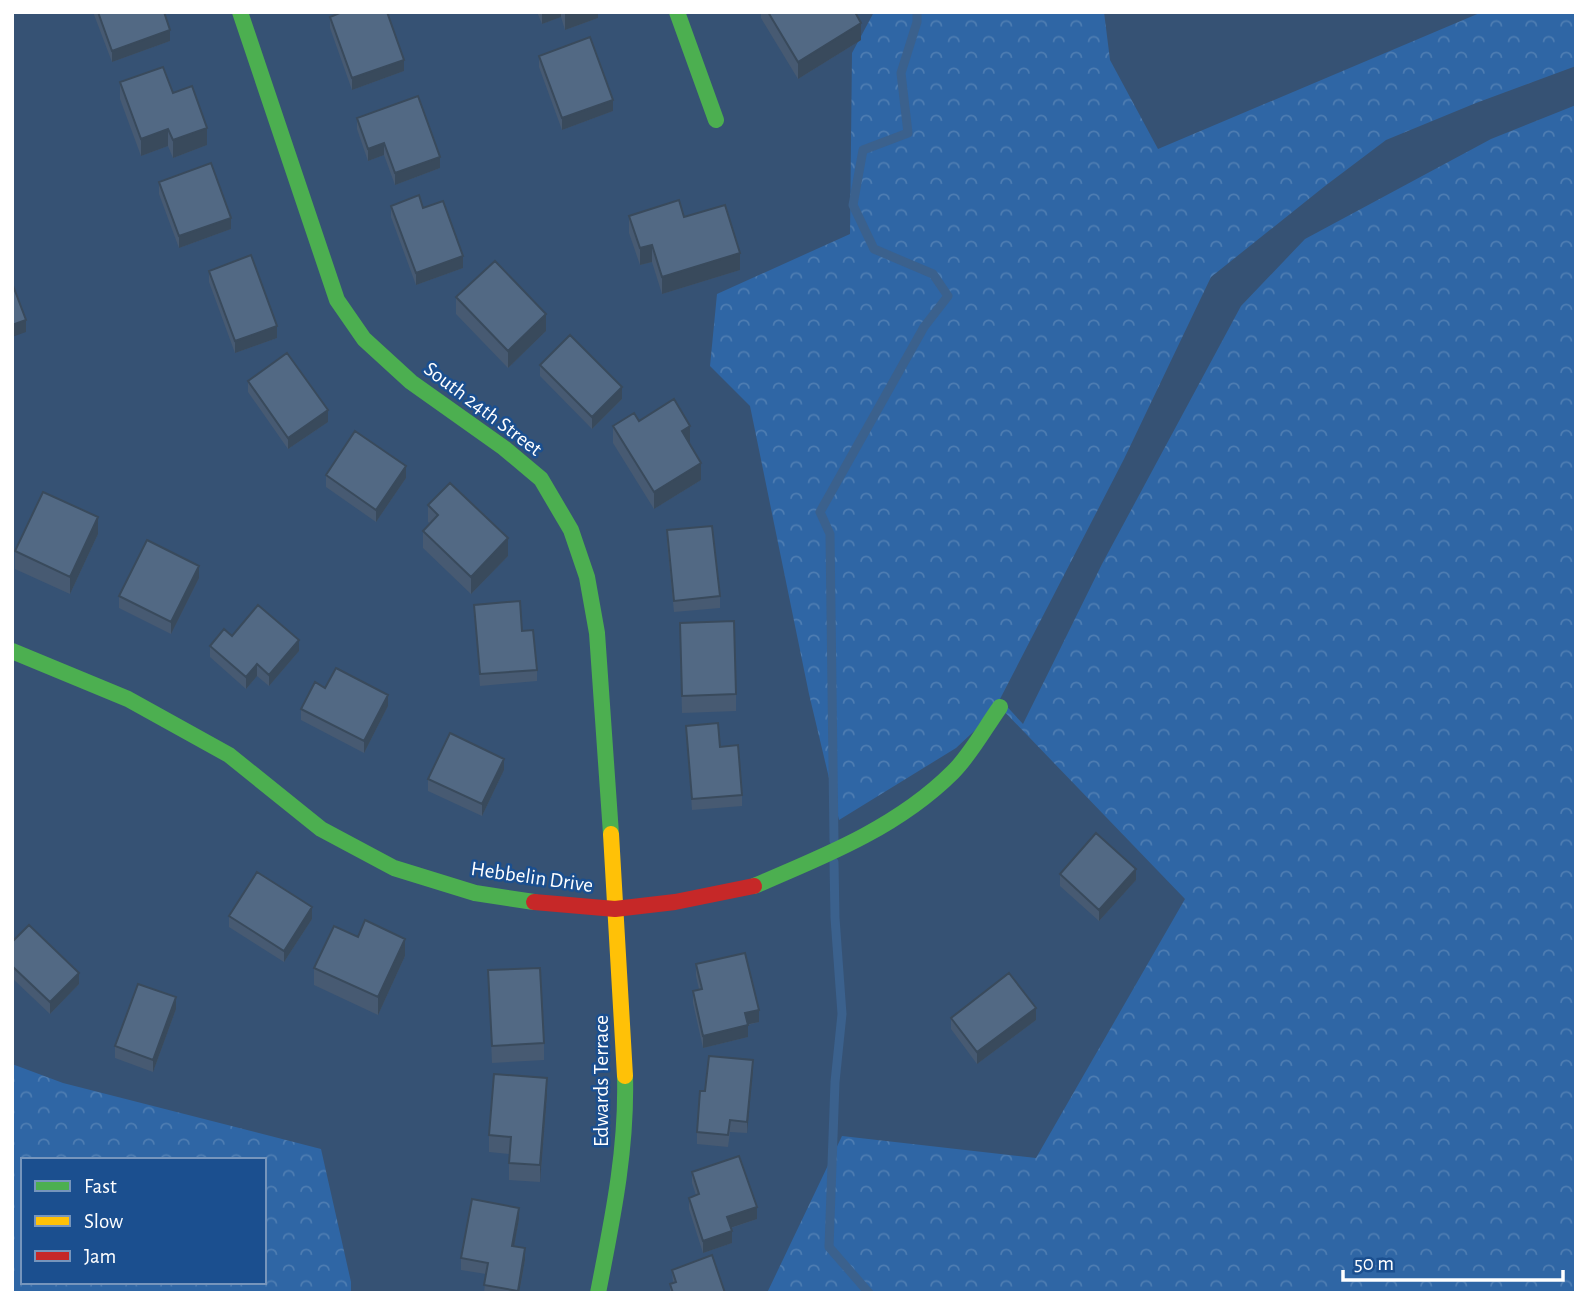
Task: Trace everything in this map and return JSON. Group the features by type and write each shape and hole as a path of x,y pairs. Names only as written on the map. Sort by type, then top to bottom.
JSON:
{"street":[{"name":"South 24th Street","path":"240,12 337,300 364,339 411,382 504,448 541,480 571,530 587,577 597,633 615,909"},
{"path":"677,12 716,120"},
{"name":"Hebbelin Drive","path":"12,651 128,699 229,755 321,829 394,868 475,893 551,905 615,909 675,902 751,887 826,855 898,818 954,771 1000,707"},
{"name":"Edwards Terrace","path":"598,1293 621,1173 626,1113 624,1030 615,909"}],"green space":[{"path":"874,12 1104,12 1110,60 1158,149 1482,12 1576,12 1576,66 1386,140 1211,277 1124,459 1000,699 1023,724 1102,564 1241,306 1305,239 1491,139 1576,105 1576,1293 767,1293 842,1136 1036,1158 1185,899 1000,707 956,748 839,820 809,694 750,406 710,366 717,294 850,234 852,53"},
{"path":"12,1064 63,1083 321,1149 351,1282 351,1293 12,1293"}],"building":[{"path":"98,12 164,12 170,30 112,51"},
{"path":"342,12 387,12 404,60 352,78 330,17"},
{"path":"768,12 855,12 861,23 798,62"},
{"path":"590,37 613,100 562,118 539,56"},
{"path":"163,67 173,93 192,86 207,128 173,140 168,129 141,139 120,82"},
{"path":"418,96 440,157 395,173 384,143 368,149 357,118"},
{"path":"211,163 231,218 179,236 159,182"},
{"path":"419,195 423,208 443,201 463,256 416,273 391,206"},
{"path":"679,200 684,217 725,205 740,253 662,277 652,245 640,248 629,216"},
{"path":"251,255 277,326 235,341 209,271"},
{"path":"495,261 546,314 508,351 456,297"},
{"path":"12,283 26,320 12,325"},
{"path":"570,335 622,387 592,417 540,365"},
{"path":"287,353 328,410 288,438 248,381"},
{"path":"674,399 690,426 682,431 701,463 654,492 613,426 634,413 639,421"},
{"path":"355,431 406,466 376,510 326,475"},
{"path":"450,483 508,538 471,577 423,531 438,515 428,505"},
{"path":"43,492 98,517 70,577 15,551"},
{"path":"712,526 720,596 674,601 667,530"},
{"path":"147,540 199,566 171,622 119,596"},
{"path":"520,601 522,631 533,630 537,670 480,674 474,605"},
{"path":"258,605 299,640 269,675 257,664 246,677 210,646 224,629 232,636"},
{"path":"734,621 736,694 682,696 680,623"},
{"path":"336,668 388,695 364,741 301,709 315,682 325,688"},
{"path":"718,723 720,747 738,745 742,795 692,799 686,726"},
{"path":"450,733 504,759 482,804 428,779"},
{"path":"1096,833 1136,869 1099,910 1060,874"},
{"path":"257,872 312,907 284,951 229,916"},
{"path":"365,920 405,939 378,997 314,968 334,926 358,937"},
{"path":"29,925 79,973 50,1002 12,966 12,942"},
{"path":"745,953 759,1010 745,1013 748,1025 703,1036 693,991 702,989 696,964"},
{"path":"540,968 544,1043 492,1046 488,970"},
{"path":"1009,973 1036,1008 977,1052 951,1018"},
{"path":"138,984 176,997 153,1060 115,1046"},
{"path":"709,1056 753,1060 747,1122 730,1120 728,1135 697,1132 700,1091 705,1091"},
{"path":"494,1074 547,1078 540,1165 509,1163 511,1137 489,1135"},
{"path":"739,1156 757,1207 727,1217 732,1231 703,1241 689,1198 699,1194 692,1172"},
{"path":"472,1199 519,1208 512,1246 525,1248 518,1291 484,1285 488,1263 461,1258"},
{"path":"712,1255 725,1293 673,1293 670,1284 676,1282 672,1270"}],"waterway":[{"path":"834,841 830,534 820,512 924,327 948,296 933,274 874,249 853,205 863,150 908,133 901,73 917,22 917,12"},
{"path":"834,862 842,1014 835,1082 829,1247 869,1293"}],"traffic: fast":[{"path":"240,12 337,300 364,339 411,382 504,448 541,479 571,530 587,577 597,633 611,834"},
{"path":"677,12 716,120"},
{"path":"12,651 128,699 229,755 321,829 394,868 475,893 534,902"},
{"path":"754,886 860,838 909,809 960,765 1000,707"},
{"path":"598,1293 621,1159 625,1076"}],"traffic: slow":[{"path":"611,834 625,1076"}],"traffic: jam":[{"path":"534,902 615,909 675,902 754,886"}]}
